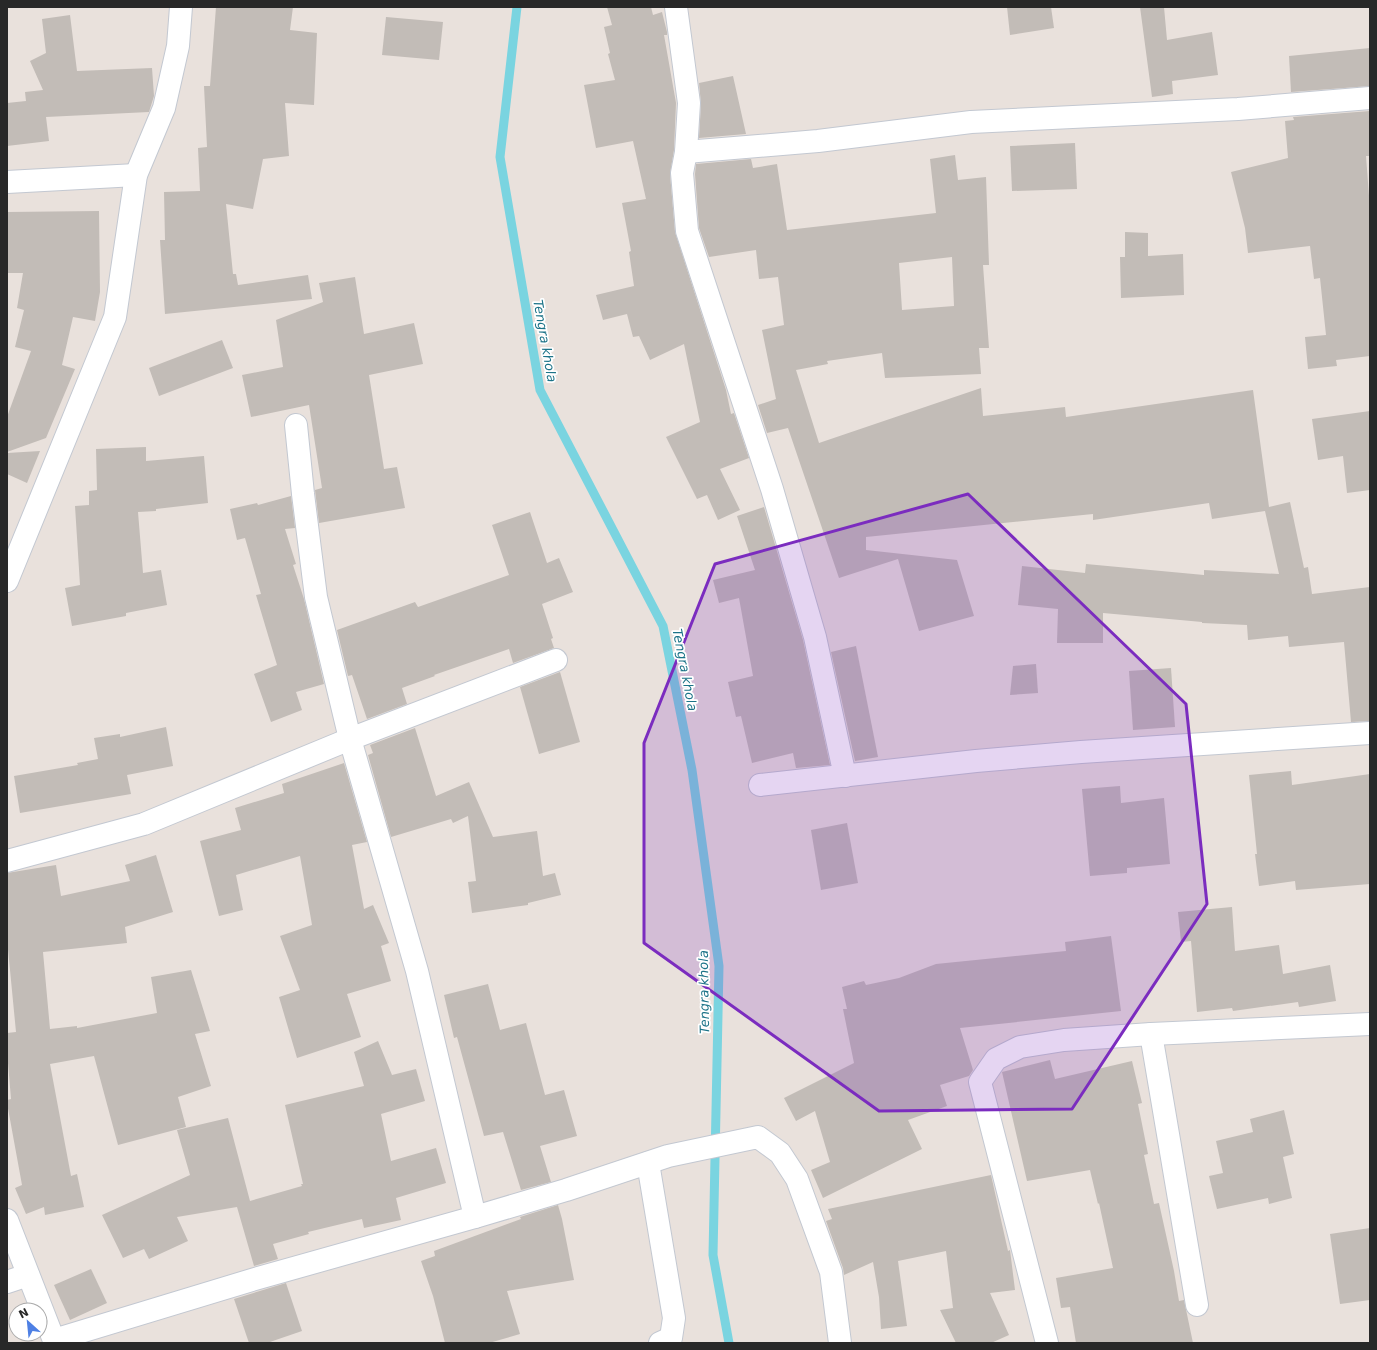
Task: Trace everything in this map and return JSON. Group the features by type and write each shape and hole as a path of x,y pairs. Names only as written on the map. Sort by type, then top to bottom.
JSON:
{"street":[{"path":"7,581 115,317 136,175 164,108 178,46 181,7"},
{"path":"676,7 689,103 686,152 682,173 687,231 772,489 813,630 844,776"},
{"path":"686,152 818,140 971,122 1238,109 1370,98"},
{"path":"7,182 136,175"},
{"path":"296,425 316,597 350,738 417,971 475,1217"},
{"path":"7,861 144,824 350,738 556,660"},
{"path":"760,785 1051,754 1370,733"},
{"path":"1047,1343 980,1082 996,1059 1020,1047 1064,1040 1151,1034 1370,1024"},
{"path":"1151,1034 1197,1305"},
{"path":"7,1220 55,1341 255,1279 566,1190 658,1159 758,1138 780,1153 797,1179 831,1272 840,1343"},
{"path":"658,1159 674,1318 671,1338 660,1343"},
{"path":"7,1282 28,1275"}],"highlighted area":[{"path":"968,494 1186,704 1207,904 1072,1109 879,1111 644,943 644,743 715,564"}],"building":[{"path":"216,7 293,7 290,30 317,33 314,105 285,103 289,156 263,159 253,209 226,204 233,274 236,274 238,285 308,275 312,299 165,314 160,240 165,240 164,192 200,191 198,148 207,147 204,86 210,86"},
{"path":"607,7 651,7 653,15 662,12 667,32 667,35 664,35 676,103 674,150 670,174 675,232 726,390 731,414 734,413 749,458 720,469 740,510 718,520 707,495 697,499 666,437 700,422 684,344 650,360 639,336 633,337 627,314 603,320 596,295 634,286 629,252 631,251 622,203 646,199 633,141 596,148 584,85 615,80 608,54 610,53 604,27 612,25"},
{"path":"1007,7 1051,7 1054,28 1010,35"},
{"path":"1140,7 1164,7 1167,40 1212,32 1218,75 1172,81 1173,94 1152,97"},
{"path":"70,15 77,71 152,68 154,96 149,112 46,117 49,141 7,146 7,103 26,101 25,92 43,90 30,61 46,53 42,19"},
{"path":"386,17 443,22 439,60 382,55"},
{"path":"1370,48 1370,86 1291,92 1289,56"},
{"path":"733,76 746,134 699,138 701,104 699,83"},
{"path":"1370,111 1370,156 1366,156 1370,209 1370,356 1336,360 1337,366 1308,369 1305,337 1326,335 1320,278 1314,279 1310,246 1248,253 1245,228 1231,172 1288,158 1285,121 1294,120 1293,117"},
{"path":"1075,143 1077,189 1012,191 1010,146"},
{"path":"955,155 958,180 986,177 989,265 983,265 989,348 979,348 981,374 885,378 882,353 827,361 828,364 796,370 819,443 981,388 983,416 1065,407 1066,417 1253,390 1269,507 1290,502 1304,568 1308,567 1312,594 1370,587 1370,721 1351,722 1344,642 1289,647 1288,636 1248,640 1247,625 1202,623 1103,613 1103,643 1057,643 1058,609 1018,605 1022,566 1085,573 1086,564 1204,575 1204,570 1279,574 1265,511 1212,519 1209,503 1093,520 1093,514 866,537 866,550 957,560 974,616 919,631 898,559 839,578 788,428 767,433 758,405 776,399 762,330 784,325 778,277 759,279 756,250 709,257 699,228 695,174 696,164 751,159 753,168 777,164 787,230 936,213 930,159","holes":["952,257 954,306 902,310 899,263"]},
{"path":"99,211 100,292 95,321 73,317 62,365 75,369 46,438 7,452 7,417 31,351 15,347 24,310 17,308 23,273 7,273 7,212"},
{"path":"1125,232 1148,233 1148,256 1183,254 1184,295 1121,298 1120,257 1125,257"},
{"path":"355,277 364,334 414,323 423,364 369,375 384,469 397,467 405,508 319,523 315,490 322,488 309,405 251,417 242,375 283,367 276,320 323,302 319,283"},
{"path":"222,340 233,368 159,396 149,368"},
{"path":"1370,411 1370,490 1347,493 1343,456 1318,460 1312,419"},
{"path":"146,447 146,461 204,456 208,503 156,509 156,511 138,512 143,573 161,570 167,605 126,613 126,616 72,626 65,588 80,585 75,506 89,505 89,491 97,490 96,449"},
{"path":"40,451 27,483 7,474 7,453"},
{"path":"291,496 295,528 285,529 296,564 293,565 304,599 324,684 296,692 302,710 271,722 254,674 277,665 256,595 261,594 245,538 237,540 230,509 257,503 258,505"},
{"path":"764,507 803,640 830,765 796,768 793,753 752,763 741,716 736,717 728,682 753,676 739,598 719,603 713,580 755,570 737,516"},
{"path":"530,512 547,563 559,558 573,592 542,604 553,638 551,639 554,648 513,663 509,649 434,675 435,676 402,688 407,704 367,719 352,675 348,676 337,630 415,602 418,607 509,575 492,525"},
{"path":"856,646 878,757 855,761 831,652"},
{"path":"1036,664 1038,693 1010,695 1013,666"},
{"path":"1171,668 1175,727 1133,730 1129,671"},
{"path":"560,672 580,742 539,754 520,687"},
{"path":"166,727 173,766 127,775 131,794 20,813 14,776 78,765 77,763 98,759 94,738 120,734 120,737"},
{"path":"415,728 436,796 469,782 493,837 537,831 543,876 555,873 561,895 528,903 528,905 472,913 468,882 476,881 468,816 453,823 451,819 391,837 368,755 373,753 370,745"},
{"path":"344,763 367,842 352,845 364,909 373,905 389,943 381,946 391,981 347,994 361,1037 297,1058 279,997 300,990 280,936 312,925 300,856 236,875 243,910 219,916 200,841 241,830 235,808 284,793 282,784"},
{"path":"1291,771 1292,785 1370,774 1370,884 1296,890 1295,881 1259,886 1249,775"},
{"path":"1120,786 1121,803 1164,798 1170,864 1127,868 1127,873 1090,876 1082,789"},
{"path":"847,823 858,883 821,890 811,830"},
{"path":"156,855 173,912 125,927 127,943 43,952 50,1029 77,1026 77,1028 157,1013 151,977 191,970 210,1031 195,1034 211,1086 178,1097 186,1127 118,1145 94,1056 50,1064 71,1176 77,1174 84,1207 45,1215 44,1207 26,1214 15,1188 22,1185 7,1103 7,1100 11,1099 7,1033 16,1032 7,939 7,873 56,865 61,896 130,881 125,865"},
{"path":"1232,907 1235,951 1279,945 1283,974 1330,965 1336,1001 1299,1007 1298,1002 1233,1011 1232,1008 1197,1012 1191,941 1181,942 1178,912"},
{"path":"1111,936 1121,1011 960,1028 973,1070 969,1076 940,1085 947,1106 908,1120 922,1149 823,1198 811,1170 830,1162 815,1111 796,1121 784,1098 854,1063 843,1009 847,1009 842,987 864,981 866,985 899,978 936,964 1066,951 1065,942"},
{"path":"488,984 500,1030 526,1023 545,1095 564,1090 577,1136 540,1146 551,1182 521,1190 503,1132 484,1136 457,1037 454,1038 444,995"},
{"path":"378,1041 392,1075 416,1069 425,1101 381,1114 391,1161 436,1148 446,1183 396,1198 401,1220 364,1228 362,1219 308,1232 309,1234 273,1244 278,1259 254,1266 237,1207 177,1217 188,1241 149,1259 144,1249 123,1258 102,1215 190,1175 177,1130 228,1118 250,1201 302,1186 301,1184 303,1184 285,1105 364,1086 354,1052"},
{"path":"1050,1060 1055,1079 1132,1061 1142,1103 1138,1104 1148,1154 1144,1155 1154,1204 1159,1203 1179,1301 1184,1300 1193,1343 1076,1343 1070,1307 1061,1308 1056,1278 1113,1268 1099,1203 1098,1204 1090,1170 1027,1181 1002,1072"},
{"path":"1284,1110 1294,1154 1283,1157 1292,1198 1269,1204 1268,1198 1217,1209 1209,1176 1223,1173 1216,1141 1253,1132 1250,1119"},
{"path":"991,1175 1008,1251 1010,1250 1015,1290 990,1293 1009,1335 991,1343 956,1343 940,1310 953,1308 946,1251 898,1261 907,1326 881,1329 879,1297 873,1262 844,1275 843,1268 826,1221 832,1219 828,1209"},
{"path":"558,1205 574,1280 507,1291 520,1334 489,1343 445,1343 433,1296 421,1261 435,1256 434,1251 521,1219 520,1217"},
{"path":"1370,1228 1370,1300 1340,1304 1330,1234"},
{"path":"91,1269 107,1303 70,1320 54,1285"},
{"path":"286,1283 302,1331 267,1343 249,1343 234,1299"}],"waterway":[{"name":"Tengra khola","path":"517,7 500,157 540,390 663,626 692,770 719,966 713,1255 729,1343"}]}
